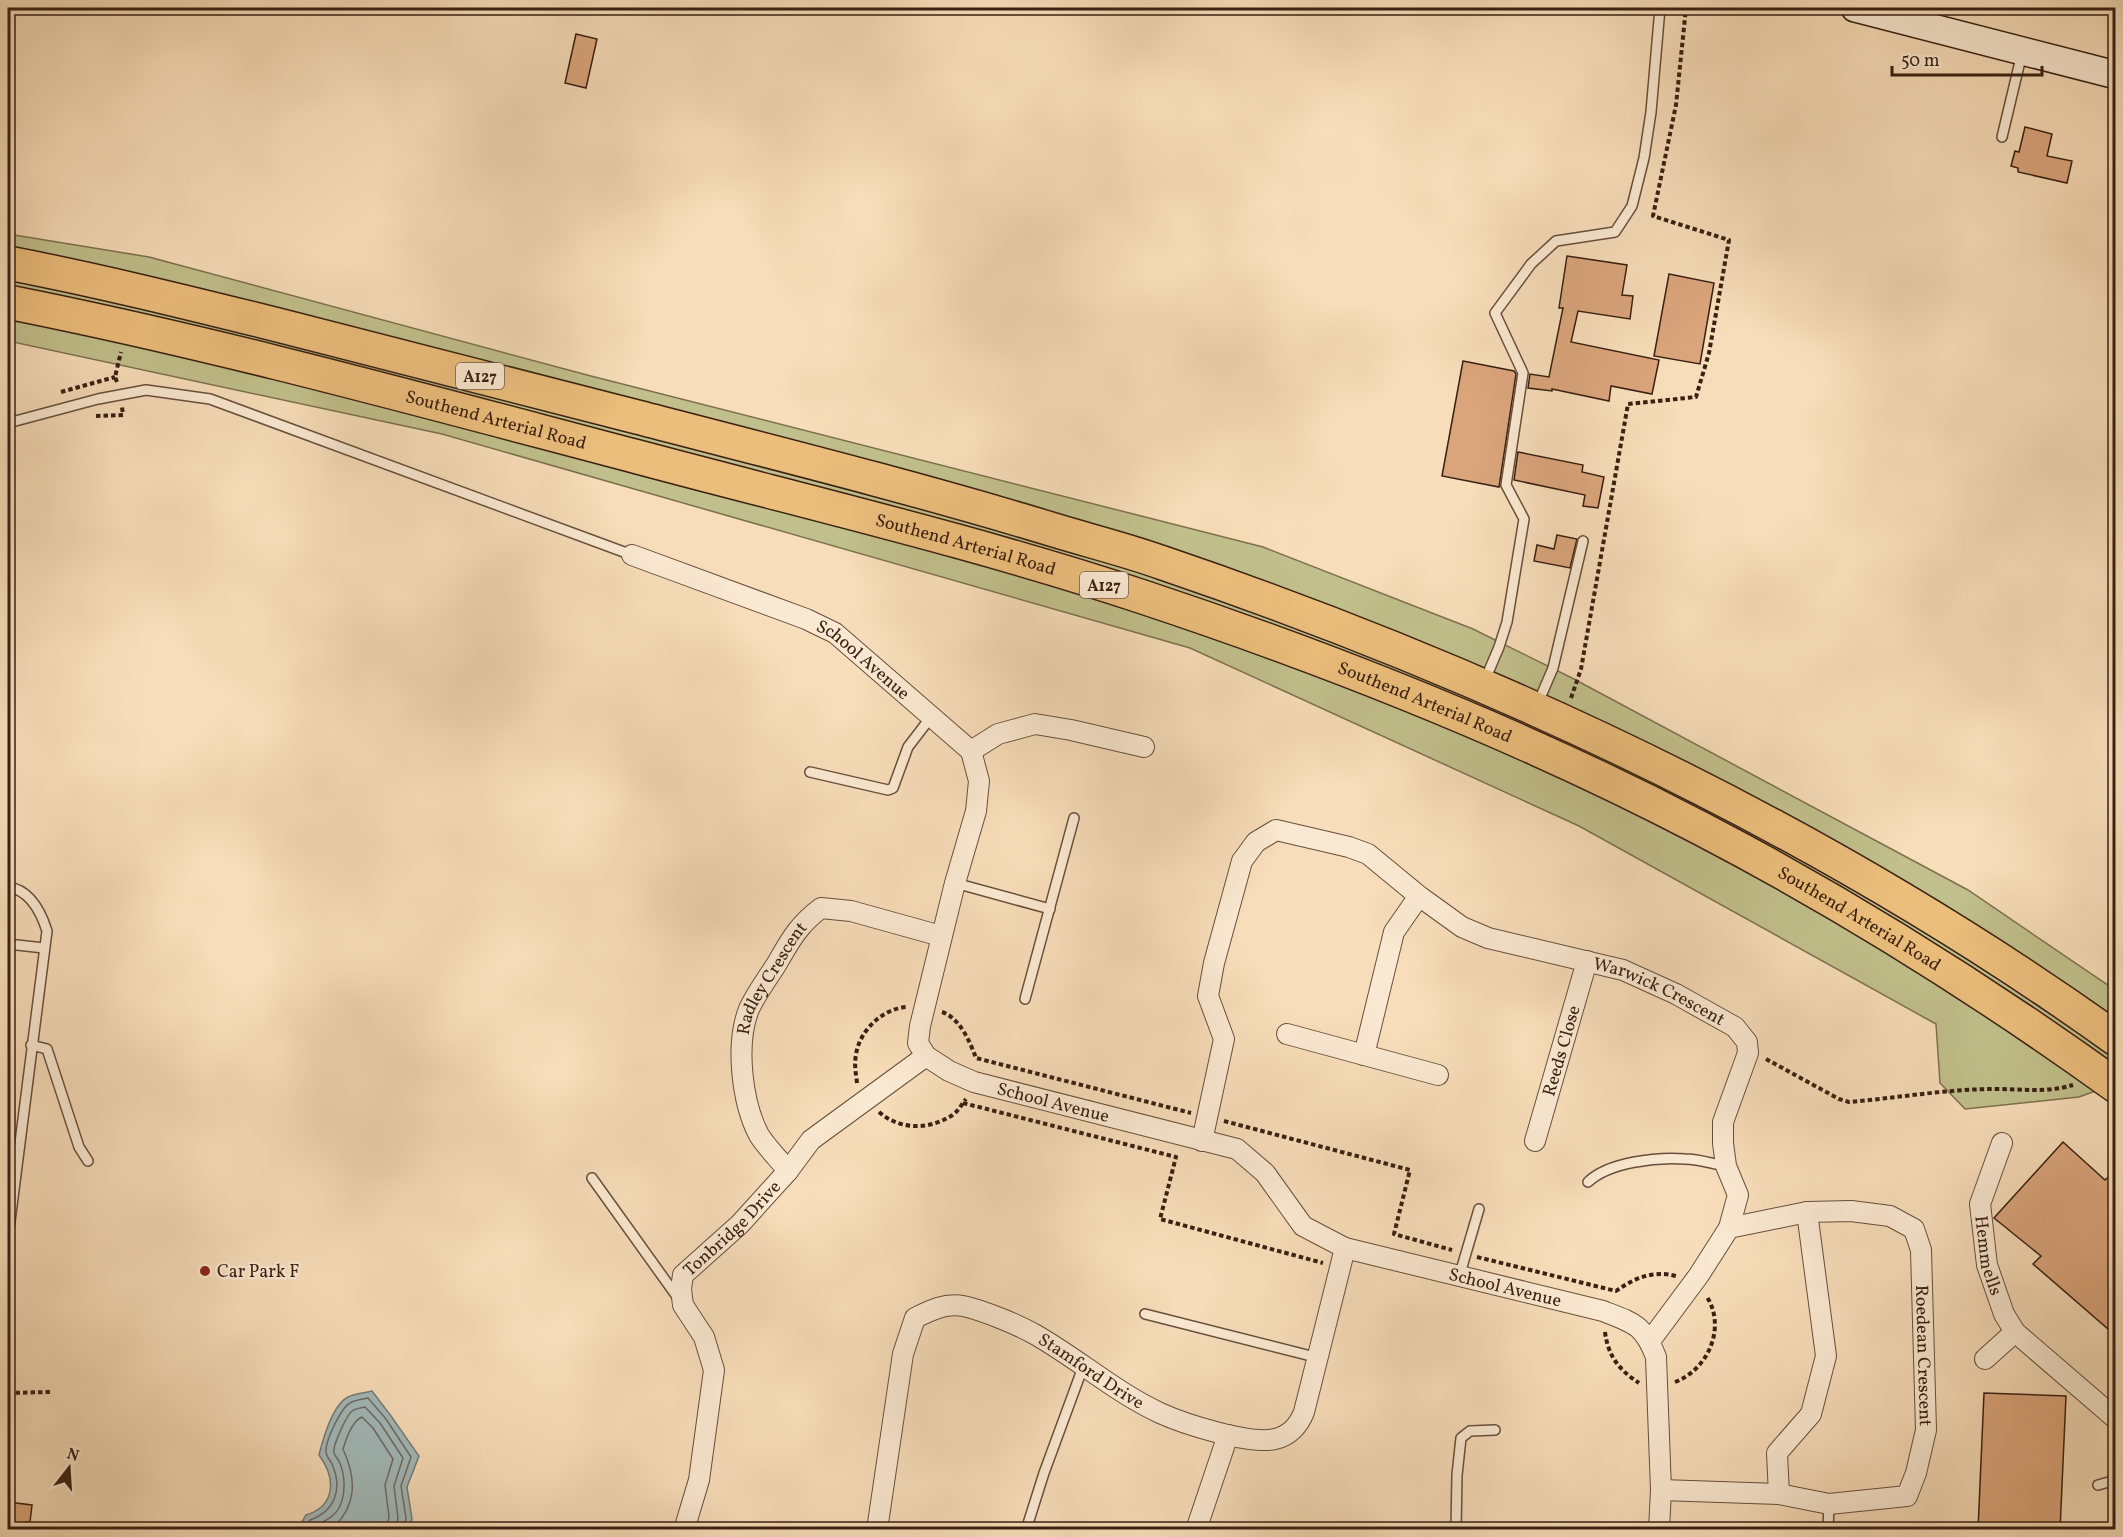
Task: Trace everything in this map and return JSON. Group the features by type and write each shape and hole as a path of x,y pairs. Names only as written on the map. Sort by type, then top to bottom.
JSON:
{"highway":[{"name":"Southend Arterial Road","path":"8,263 159,296 429,362 950,499 1159,561 1345,628 1536,708 1620,746 1725,799 1850,869 1974,943 2115,1039"},
{"name":"Southend Arterial Road","path":"8,302 155,334 401,395 957,541 1142,597 1334,665 1522,742 1701,829 1828,899 1952,975 2115,1086"}],"street":[{"path":"1855,8 2115,75"},
{"name":"School Avenue","path":"632,555 806,619 835,633 971,751"},
{"path":"926,1056 918,1043 924,1006 977,801 979,781 971,751 998,734 1035,724 1144,747"},
{"name":"Warwick Crescent","path":"1202,1141 1224,1039 1208,996 1214,963 1242,861 1256,842 1276,830 1349,847 1368,854 1419,896 1462,927 1488,938 1623,970 1676,994 1735,1027 1747,1042 1748,1053"},
{"path":"1364,1055 1395,932 1419,896"},
{"name":"Radley Crescent","path":"788,1171 761,1138 750,1115 743,1073 742,1042 749,1009 804,920 821,908 850,911 941,936"},
{"name":"Reeds Close","path":"1535,1141 1587,961"},
{"path":"1287,1034 1438,1075"},
{"path":"1659,1530 1661,1490 1658,1387 1656,1357 1650,1341 1729,1228 1738,1195 1726,1166 1723,1122 1748,1053"},
{"name":"School Avenue","path":"926,1056 949,1071 974,1082 1237,1149 1265,1173 1304,1226 1345,1248 1608,1313 1632,1322 1650,1341"},
{"name":"Tonbridge Drive","path":"684,1530 699,1480 714,1370 704,1337 683,1305 681,1289 683,1275 740,1224 788,1171 811,1140 926,1056"},
{"name":"Hemmells","path":"2002,1143 1980,1204 1987,1265 2004,1314 2015,1332 2115,1419"},
{"name":"Roedean Crescent","path":"1661,1490 1779,1494 1829,1504 1907,1496 1916,1473 1926,1430 1921,1250 1914,1229 1890,1216 1851,1211 1807,1212 1729,1228"},
{"path":"1779,1494 1777,1453 1810,1414 1826,1356 1807,1212"},
{"name":"Stamford Drive","path":"877,1530 903,1354 915,1318 939,1306 963,1306 1035,1334 1083,1367 1161,1413 1228,1435 1264,1441 1278,1439 1299,1424 1304,1412 1345,1248"},
{"path":"1985,1359 2015,1332"},
{"path":"1196,1530 1228,1435"}],"lane":[{"path":"1483,685 1507,622 1524,519 1506,484 1523,373 1495,313 1531,264 1556,241 1615,232 1632,206 1644,158 1651,112 1660,8"},
{"path":"2001,137 2022,51"},
{"path":"8,423 98,399 147,390 210,399 632,555"},
{"path":"1536,708 1553,668 1583,541"},
{"path":"810,772 888,790 893,788 908,747 931,717"},
{"path":"1025,999 1074,818"},
{"path":"955,883 1050,909"},
{"path":"8,887 28,896 42,916 47,931 8,1237"},
{"path":"8,944 44,948"},
{"path":"32,1045 46,1049 79,1147 88,1161"},
{"path":"1588,1182 1597,1173 1616,1166 1651,1161 1686,1159 1726,1166"},
{"path":"592,1178 683,1305"},
{"path":"1459,1277 1479,1209"},
{"path":"1145,1314 1319,1358"},
{"path":"1026,1530 1044,1473 1083,1367"},
{"path":"1456,1530 1457,1475 1461,1438 1470,1431 1495,1430"},
{"path":"2098,1485 2115,1480"},
{"path":"1828,1530 1829,1504"}],"path":[{"path":"1568,706 1581,669 1628,404 1696,398 1709,353 1729,240 1653,216 1676,105 1686,8"},
{"path":"116,377 123,345"},
{"path":"974,1082 963,1103 952,1116 919,1128 900,1124 885,1118 866,1101 858,1089 855,1072 856,1053 864,1035 878,1017 900,1008 924,1006 950,1015 971,1045 976,1058 1410,1170 1394,1234 1616,1291 1632,1280 1646,1275 1665,1273 1679,1276 1708,1298 1714,1313 1715,1329 1712,1343 1708,1354 1697,1368 1678,1381 1658,1387 1639,1384 1615,1363 1608,1350 1604,1324 1608,1313"},
{"path":"1748,1053 1772,1060 1839,1099 1849,1102 1928,1093 1996,1089 2053,1090 2079,1083"},
{"path":"963,1103 1176,1158 1160,1219 1340,1268"},
{"path":"8,1393 50,1392"}],"shaded area":[{"path":"8,234 149,257 587,375 1263,547 1473,629 1572,678 1968,890 2115,990 2115,1084 2079,1097 1965,1109 1940,1083 1936,1024 1579,826 1190,648 442,434 8,341"}],"water":[{"path":"372,1391 419,1456 407,1487 412,1519 409,1529 298,1529 306,1515 316,1511 328,1498 330,1482 325,1464 319,1455 337,1407 348,1397"}],"building":[{"path":"576,34 597,39 586,88 565,83"},
{"path":"2025,127 2052,134 2047,156 2072,161 2067,183 2018,172 2018,168 2011,166 2015,151 2019,152"},
{"path":"1567,256 1627,265 1622,295 1633,296 1630,319 1578,311 1571,342 1659,360 1652,394 1611,386 1609,401 1552,389 1552,391 1528,388 1530,374 1549,377 1563,308 1559,308"},
{"path":"1669,274 1714,283 1700,364 1654,356"},
{"path":"1463,361 1514,371 1516,374 1499,487 1442,476"},
{"path":"1518,452 1583,465 1582,472 1604,477 1598,508 1583,506 1585,495 1514,480"},
{"path":"1557,535 1577,539 1570,568 1534,561 1537,545 1554,549"},
{"path":"2063,1142 2105,1180 2115,1171 2115,1335 2033,1264 2041,1256 1994,1218"},
{"path":"1984,1393 2066,1396 2060,1530 1978,1530"},
{"path":"8,1502 32,1505 30,1522 26,1522 25,1530 8,1530"}],"place":[{"name":"Car Park F","path":"205,1271"}]}
